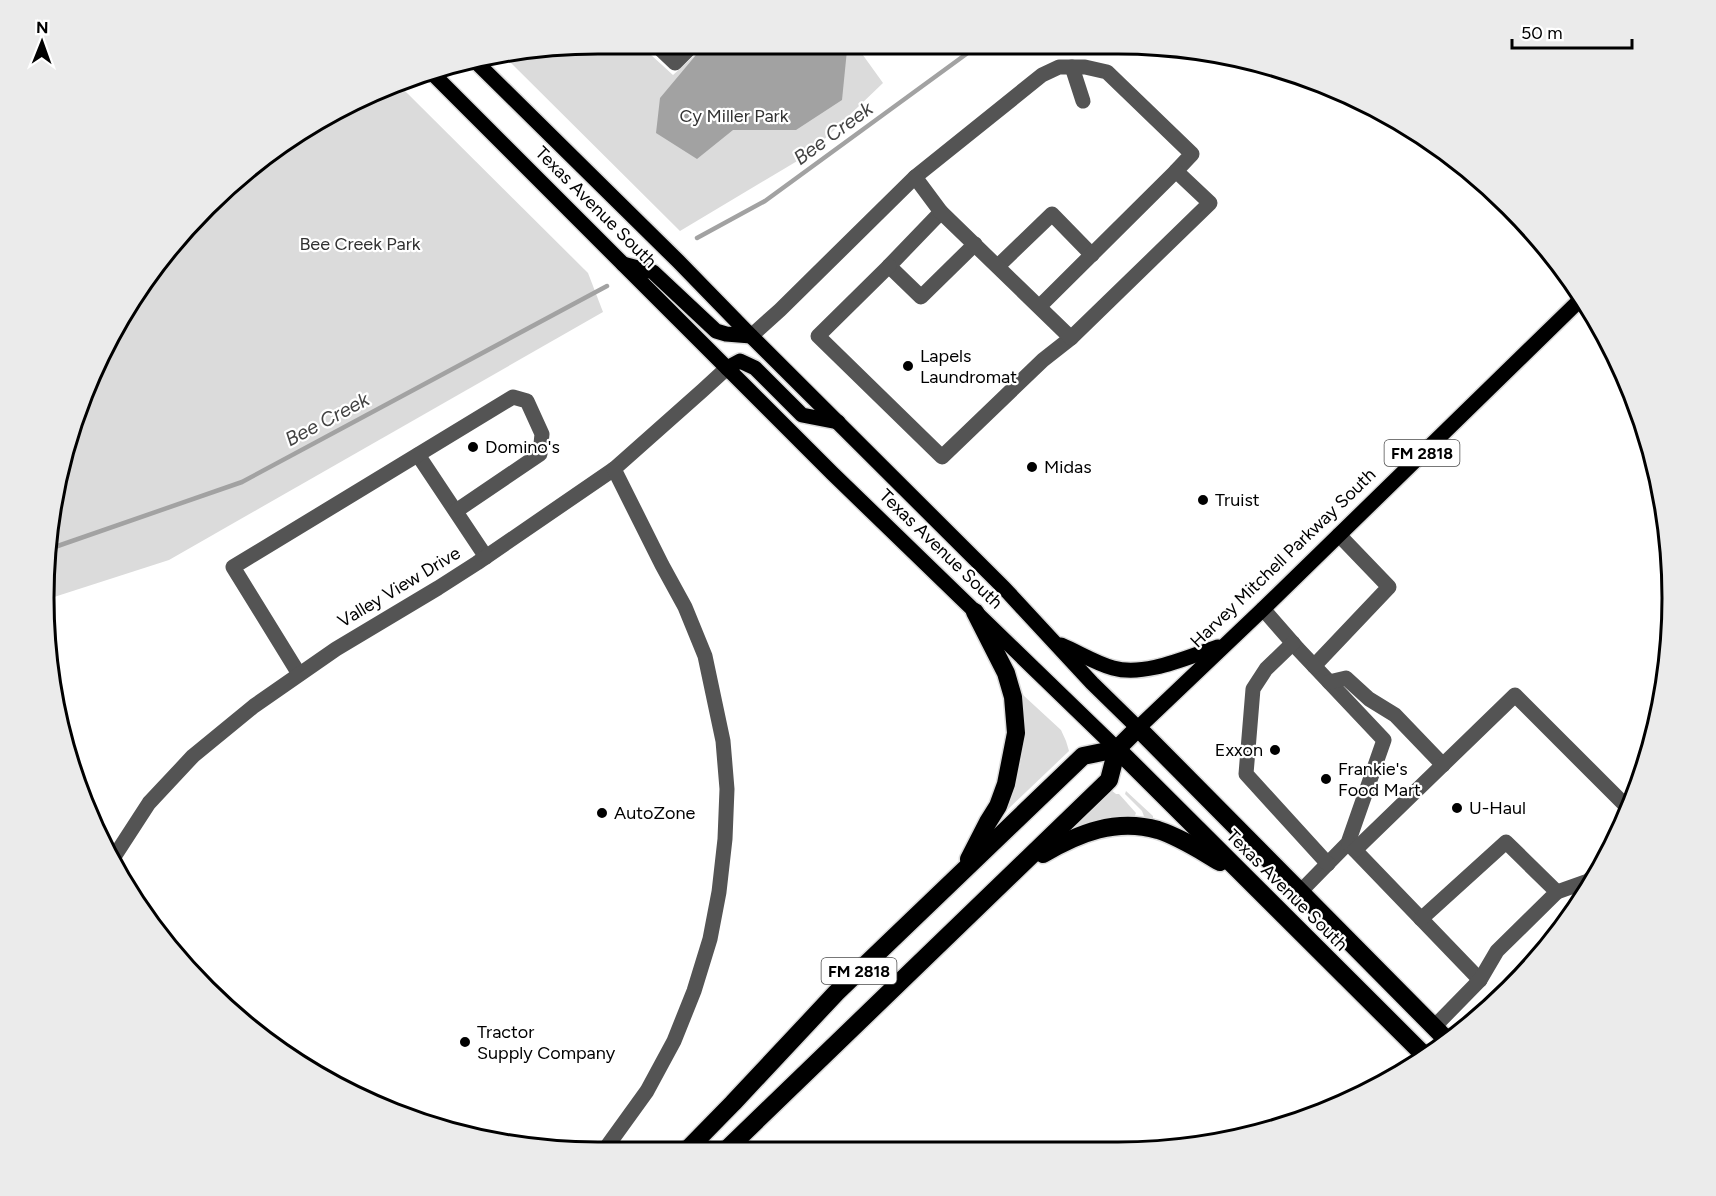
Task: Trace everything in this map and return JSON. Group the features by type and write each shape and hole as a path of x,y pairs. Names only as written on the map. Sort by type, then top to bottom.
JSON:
{"highway":[{"path":"963,871 998,806 1006,784 1016,733 1013,697 1006,673 975,612"},
{"name":"Harvey Mitchell Parkway South","path":"734,1142 1108,780 1117,749 1138,728"},
{"name":"Texas Avenue South","path":"1138,728 1439,1032"},
{"name":"FM 2818","path":"695,1142 836,993 1083,756 1117,749"},
{"name":"Texas Avenue South","path":"1117,749 1419,1050"},
{"path":"1018,869 1079,835 1113,826 1134,826 1158,831 1191,845 1242,874"}],"main road":[{"name":"Texas Avenue South","path":"481,67 996,580 1092,683 1138,728"},
{"name":"Texas Avenue South","path":"438,79 727,368 1117,749"},
{"path":"623,264 653,272 716,331 751,336"},
{"name":"Harvey Mitchell Parkway South","path":"1138,728 1575,304"},
{"path":"727,368 740,361 755,368 802,415 838,422"},
{"path":"1053,640 1114,668 1134,670 1155,667 1224,646"}],"street":[{"path":"666,54 675,63 684,54"},
{"path":"751,336 915,177 1042,75 1059,67 1085,67 1107,72 1192,154 1039,307"},
{"path":"1072,67 1083,101"},
{"path":"941,212 818,336 942,457 1044,360 1071,338 1210,203 1176,171"},
{"path":"915,177 941,212 1071,338"},
{"path":"998,266 1052,214 1092,255"},
{"path":"889,266 921,297 975,244"},
{"name":"Valley View Drive","path":"117,852 149,803 193,756 254,706 336,649 486,557 614,469 727,368"},
{"path":"299,674 233,567 513,398 527,401 542,434 540,454 456,511"},
{"path":"418,455 486,557"},
{"path":"610,1142 647,1091 674,1041 694,991 710,939 719,892 725,839 727,789 723,741 705,656 685,607 614,469"},
{"path":"1314,666 1389,587 1339,535"},
{"path":"1263,609 1384,741 1351,847"},
{"path":"1293,643 1266,669 1254,689 1246,774 1328,864"},
{"path":"1329,682 1346,678 1370,699 1395,715 1443,765"},
{"path":"1300,892 1328,864 1351,847 1443,765 1515,695 1622,802"},
{"path":"1420,919 1506,842 1557,891"},
{"path":"1351,847 1480,980"},
{"path":"1439,1032 1480,980 1497,951 1557,891 1581,883"}],"green space":[{"name":"Cy Miller Park","path":"650,54 673,75 696,54 862,54 883,83 809,154 680,231 510,61 562,55"},
{"name":"Bee Creek Park","path":"404,90 588,273 603,312 169,560 54,597 55,562 64,492 83,423 110,357 127,326 166,267 213,213 239,189 267,166 326,127 357,110"},
{"path":"1023,695 1061,730 1069,751 1005,811 1016,782 1022,756 1023,728 1020,698"},
{"path":"1111,790 1119,794 1136,813 1134,818 1074,827"},
{"path":"1126,791 1153,816 1153,820 1145,819 1142,811 1125,794"}],"shaded area":[{"path":"697,54 847,54 842,100 796,130 733,130 697,159 656,133 660,98"}],"waterway":[{"name":"Bee Creek","path":"697,238 765,201 966,54"},
{"name":"Bee Creek","path":"57,546 242,482 607,286"}],"place":[{"name":"Lapels Laundromat","path":"908,366"},
{"name":"Domino's","path":"473,447"},
{"name":"Midas","path":"1032,467"},
{"name":"Truist","path":"1203,500"},
{"name":"Exxon","path":"1275,750"},
{"name":"Frankie's Food Mart","path":"1326,779"},
{"name":"U-Haul","path":"1457,808"},
{"name":"AutoZone","path":"602,813"},
{"name":"Tractor Supply Company","path":"465,1042"}]}
